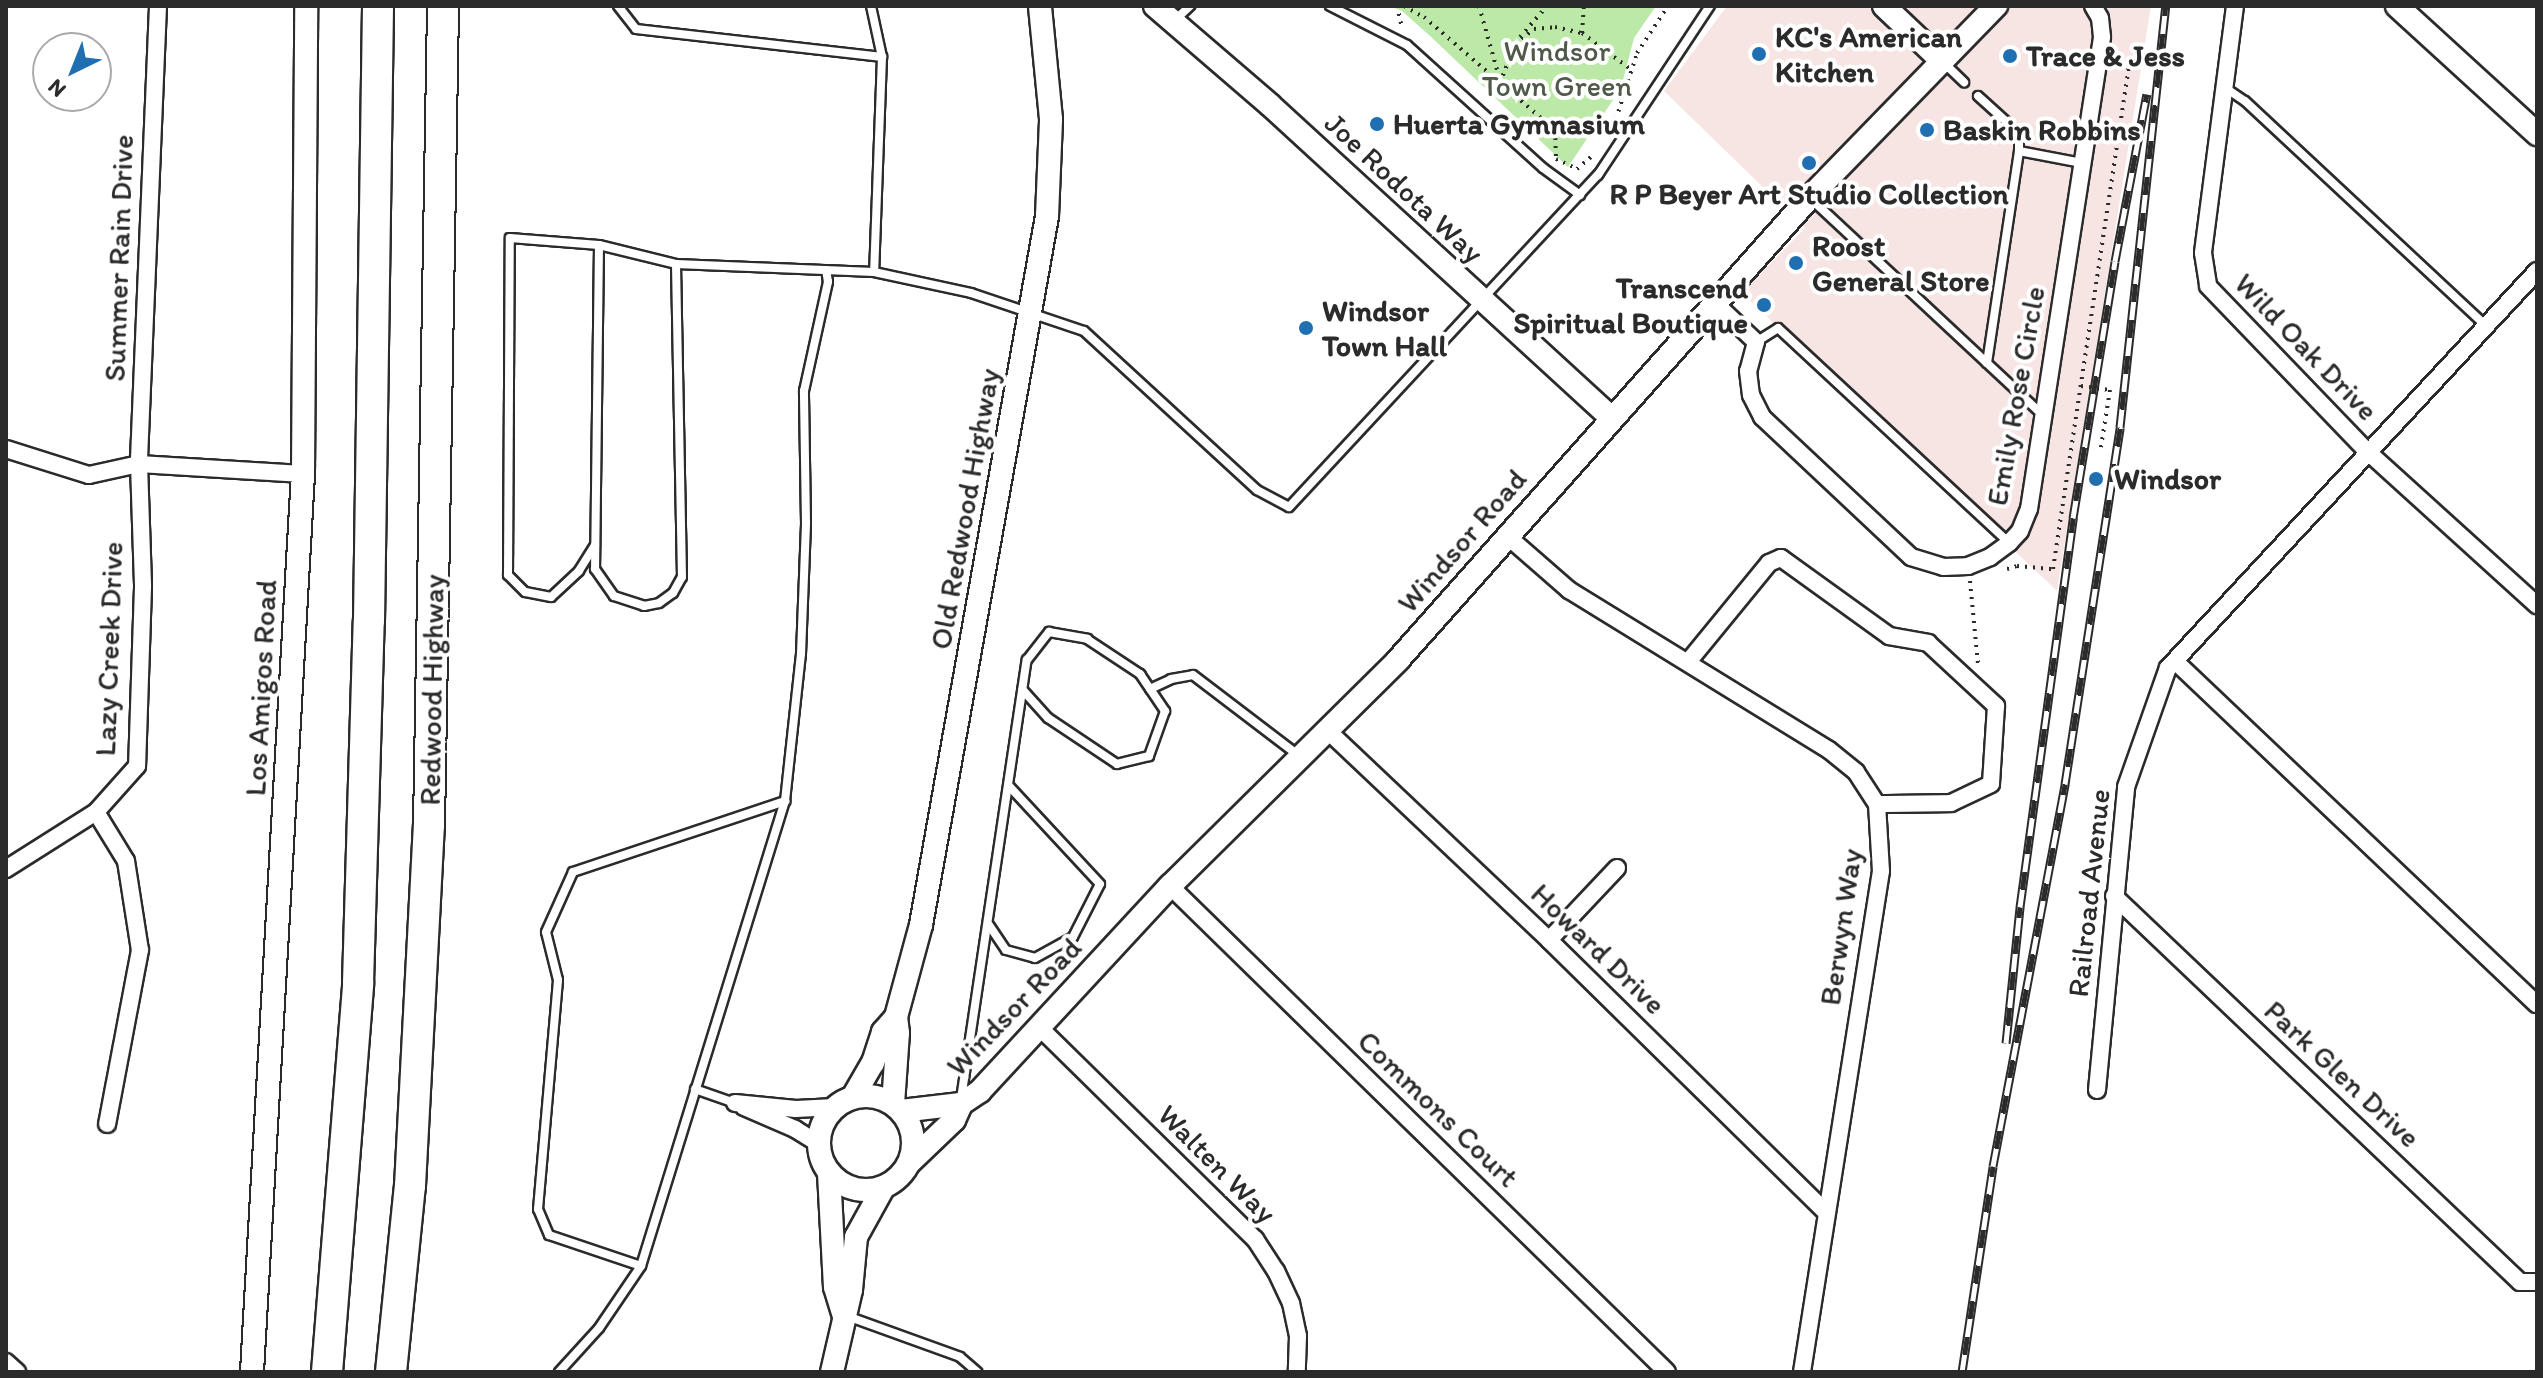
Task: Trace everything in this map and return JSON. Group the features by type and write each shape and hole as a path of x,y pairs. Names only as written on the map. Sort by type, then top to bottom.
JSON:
{"highway":[{"path":"327,1372 358,983 369,621 378,6"},
{"name":"Redwood Highway","path":"391,1372 410,1186 429,826 443,6"}],"main road":[{"name":"Los Amigos Road","path":"252,1372 303,474 306,6"},
{"name":"Old Redwood Highway","path":"897,1107 896,1017 921,925 1047,216 1051,119 1040,6"},
{"name":"Joe Rodota Way","path":"1155,6 1183,13 1483,301 1611,418"},
{"path":"1884,6 1943,62"},
{"name":"Windsor Road","path":"897,1107 961,1104 980,1091 1170,886 1398,660 1506,535 1810,197 1996,6"},
{"path":"2397,6 2537,134"},
{"name":"Old Redwood Highway","path":"844,1102 873,1063 883,1032 896,1017"},
{"path":"832,1372 851,1290 856,1237 883,1188 904,1173 910,1162 913,1135 897,1107 881,1098 844,1102 825,1119 819,1144 822,1162 829,1173 853,1189 883,1188"},
{"name":"Windsor Road","path":"910,1162 954,1120 961,1104"},
{"path":"829,1173 835,1287 843,1314"}],"street":[{"name":"Summer Rain Drive","path":"139,464 158,6"},
{"name":"Emily Rose Circle","path":"1756,342 1748,371 1751,395 1762,417 1911,557 1943,567 1968,566 1990,557 2009,543 2020,531 2029,509 2102,37 2100,18 2093,6"},
{"name":"Wild Oak Drive","path":"2235,6 2203,253 2208,286 2368,452 2537,605"},
{"name":"Railroad Avenue","path":"2097,1090 2126,787 2168,668 2537,271"},
{"path":"1716,304 1756,342"},
{"path":"6,449 89,475 139,464 303,474"},
{"name":"Lazy Creek Drive","path":"6,869 96,812 137,766 143,587 139,464"},
{"path":"1506,535 1569,590 1829,750 1856,772 1877,804 1951,803 1991,784 1996,706 1928,643 1889,636 1781,558 1769,563 1688,662"},
{"path":"2176,662 2537,1004"},
{"name":"Howard Drive","path":"1327,730 1549,940 1826,1212"},
{"name":"Berwyn Way","path":"1802,1372 1881,871 1877,804"},
{"path":"96,812 126,861 140,950 107,1124"},
{"path":"1549,940 1617,868"},
{"name":"Commons Court","path":"1170,886 1667,1372"},
{"name":"Park Glen Drive","path":"2114,896 2520,1282 2537,1282"},
{"name":"Walten Way","path":"1039,1027 1255,1239 1291,1303 1298,1336 1297,1372"},
{"path":"735,1103 796,1109 844,1102"},
{"path":"735,1103 795,1129 819,1144"},
{"path":"6,1362 17,1372"}],"lane":[{"path":"618,6 636,29 882,57"},
{"path":"871,6 882,57 874,272"},
{"path":"1330,6 1407,45 1543,168 1580,195"},
{"path":"595,545 579,571 551,597 525,592 508,575 510,238 599,245 676,264 874,272 971,293 1031,312 1084,331 1257,490 1289,507 1598,175 1710,6"},
{"path":"1943,62 1964,82"},
{"path":"2224,87 2245,101 2486,326"},
{"path":"1978,96 2019,133 2019,151 1987,363"},
{"path":"2019,151 2082,163"},
{"path":"1810,197 2043,416"},
{"path":"599,245 595,569 614,596 644,606 659,603 673,593 682,577 676,264"},
{"path":"559,1372 599,1328 641,1266 785,801 801,654 806,523 804,391 828,282 826,270"},
{"path":"1756,342 1778,328 2009,543"},
{"path":"961,1104 1027,660 1049,632 1087,639 1140,674 1165,711 1149,756 1117,764 1048,718 1023,690"},
{"path":"1150,689 1171,679 1193,675 1298,756"},
{"path":"989,925 1006,950 1035,958 1073,937 1100,884 1009,786"},
{"path":"641,1266 549,1235 538,1209 558,980 546,932 573,872 785,801"},
{"path":"695,1089 735,1103"},
{"path":"843,1314 960,1357 977,1372"}],"path":[{"path":"1404,6 1424,17 1555,130 1556,159 1577,169 1602,147"},
{"path":"1479,6 1500,83"},
{"path":"1500,83 1515,44 1547,6"},
{"path":"1582,33 1584,6"},
{"path":"1613,125 1637,53 1668,6"},
{"path":"1515,44 1534,29 1555,27 1582,33 1633,71"},
{"path":"1995,573 2017,566 2053,569 2130,59 2121,57"},
{"path":"2081,386 2110,390 2101,447"},
{"path":"1980,692 1969,577 1982,575"}],"shaded area":[{"path":"1727,6 2151,6 2057,591 1742,293 1805,228 1664,91"}],"green space":[{"name":"Windsor Town Green","path":"1390,6 1656,6 1634,38 1621,88 1568,167 1429,35 1402,11"}],"railway":[{"path":"1962,1372 1993,1166 2065,784 2120,427 2166,6"},
{"path":"2006,1043 2020,907 2073,518 2115,261 2147,94"}],"place":[{"name":"KC's American Kitchen","path":"1759,54"},
{"name":"Trace & Jess","path":"2010,56"},
{"name":"Huerta Gymnasium","path":"1377,124"},
{"name":"Baskin Robbins","path":"1927,130"},
{"name":"R P Beyer Art Studio Collection","path":"1809,163"},
{"name":"Roost General Store","path":"1796,263"},
{"name":"Transcend Spiritual Boutique","path":"1764,305"},
{"name":"Windsor Town Hall","path":"1306,328"},
{"name":"Windsor","path":"2096,479"}]}
